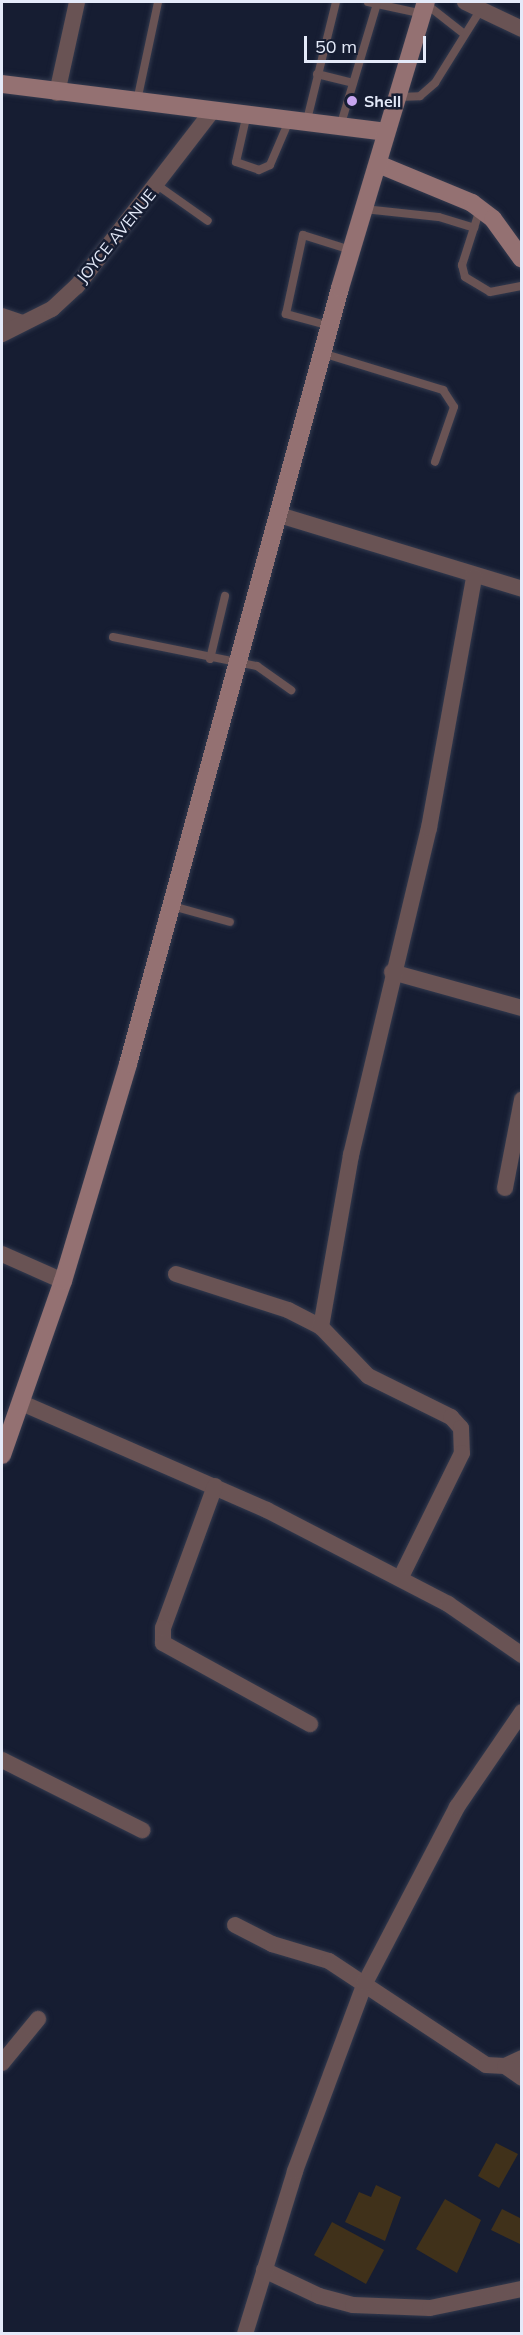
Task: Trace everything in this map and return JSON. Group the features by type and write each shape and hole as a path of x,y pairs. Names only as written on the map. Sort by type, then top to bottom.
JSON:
{"main road":[{"path":"2,1455 63,1281 238,666 322,353 425,7"},
{"path":"2,84 136,105 386,132"},
{"path":"378,164 480,209 522,259"}],"street":[{"path":"57,93 77,2"},
{"path":"465,2 522,29"},
{"name":"JOYCE AVENUE","path":"2,334 52,309 77,286 210,114"},
{"path":"2,316 22,323"},
{"path":"279,515 474,577 522,589"},
{"path":"321,1327 351,1155 392,972 429,828 474,577"},
{"path":"392,972 522,1008"},
{"path":"505,1188 522,1100"},
{"path":"2,1254 63,1281"},
{"path":"176,1274 288,1310 321,1327 368,1376 451,1417 461,1428 462,1453 400,1578"},
{"path":"22,1403 215,1486 400,1578 522,1655"},
{"path":"215,1486 163,1628 163,1643 310,1724"},
{"path":"245,2334 264,2270 365,1983 457,1807 522,1712"},
{"path":"2,1760 142,1830"},
{"path":"235,1924 272,1944 329,1961 365,1983 459,2052 486,2065 506,2066 522,2058"},
{"path":"2,2063 38,2019"},
{"path":"506,2066 522,2078"},
{"path":"264,2270 319,2296 353,2305 430,2308 522,2289"}],"lane":[{"path":"136,105 158,2"},
{"path":"246,118 236,162 259,170 270,165 297,124 317,74 336,2"},
{"path":"340,128 354,83 372,3 425,7 463,33"},
{"path":"397,97 420,96 435,83 463,33 481,9"},
{"path":"317,74 354,83"},
{"path":"157,185 208,220"},
{"path":"364,209 439,217 474,228"},
{"path":"480,209 462,265 465,277 490,292 522,286"},
{"path":"330,326 286,314 303,235 352,250"},
{"path":"322,353 443,390 454,407 435,462"},
{"path":"210,659 225,596"},
{"path":"113,637 238,666 257,666 291,690"},
{"path":"171,906 230,922"}],"building":[{"path":"496,2143 518,2154 499,2188 478,2176"},
{"path":"376,2185 401,2197 385,2241 345,2222 359,2192 371,2197"},
{"path":"445,2199 481,2220 457,2273 416,2249"},
{"path":"502,2209 522,2219 522,2245 491,2230"},
{"path":"332,2222 384,2250 366,2284 314,2255"}],"place":[{"name":"Shell","path":"352,101"}]}
